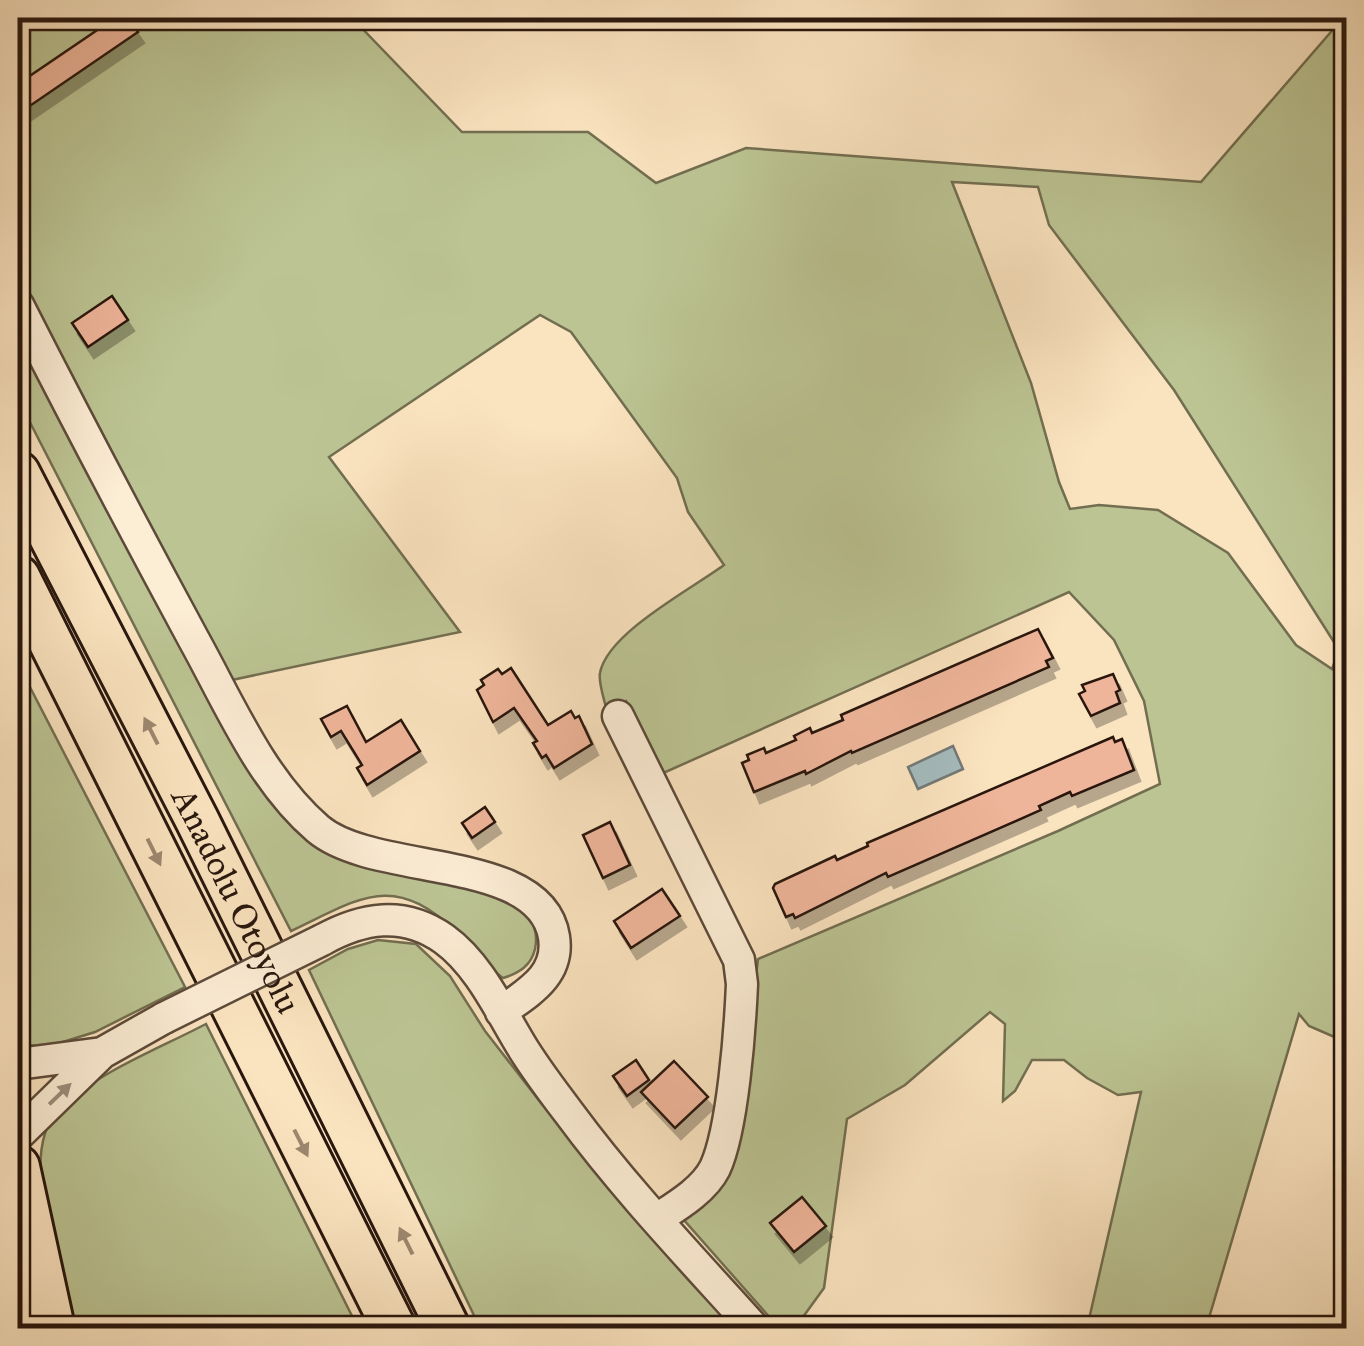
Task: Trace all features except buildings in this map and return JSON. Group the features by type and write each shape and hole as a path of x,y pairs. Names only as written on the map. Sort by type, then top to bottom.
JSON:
{"highway":[{"name":"Anadolu Otoyolu","path":"18,474 206,837 448,1328"},
{"name":"Anadolu Otoyolu","path":"18,577 394,1328"},
{"path":"18,1167 52,1328"}],"street":[{"path":"18,305 99,466 255,750 285,795 336,842 372,855 496,880 531,898 547,917 553,931 553,961 541,982 501,1012"},
{"path":"618,716 739,960 742,984 724,1137 714,1170 702,1186 657,1219"},
{"path":"18,1135 102,1053 164,1018 366,920 411,922 443,938 470,965 570,1116 754,1328"},
{"path":"18,1064 102,1053"}],"green space":[{"path":"18,18 352,18 462,132 588,132 656,183 746,148 1201,182 1346,18 1346,1042 1309,1026 1299,1014 1206,1328 1087,1328 1141,1092 1118,1095 1064,1060 1032,1060 1015,1091 1003,1101 1005,1024 990,1012 905,1085 847,1119 824,1288 795,1328 779,1328 684,1220 737,1134 758,959 1160,784 1144,701 1114,640 1069,592 661,774 626,701 607,712 600,673 606,658 634,627 724,565 688,512 677,478 571,332 540,315 329,457 460,632 227,681 18,285","holes":["952,182 1038,187 1049,225 1174,390 1339,650 1332,669 1296,645 1228,553 1158,510 1099,505 1070,509 1031,383"]},
{"path":"18,337 262,790 309,839 331,855 365,866 462,882 518,905 533,924 535,949 524,968 503,978 436,914 396,896 358,900 291,931 18,399"},
{"path":"18,664 185,987 95,1032 50,1046 18,1045"},
{"path":"378,940 416,944 450,976 485,1031 541,1103 732,1328 480,1328 309,970 348,949"},
{"path":"206,1024 358,1328 72,1328 44,1214 41,1153 47,1127 60,1108 92,1083"}],"water":[{"path":"953,746 963,769 918,789 908,767"}]}
